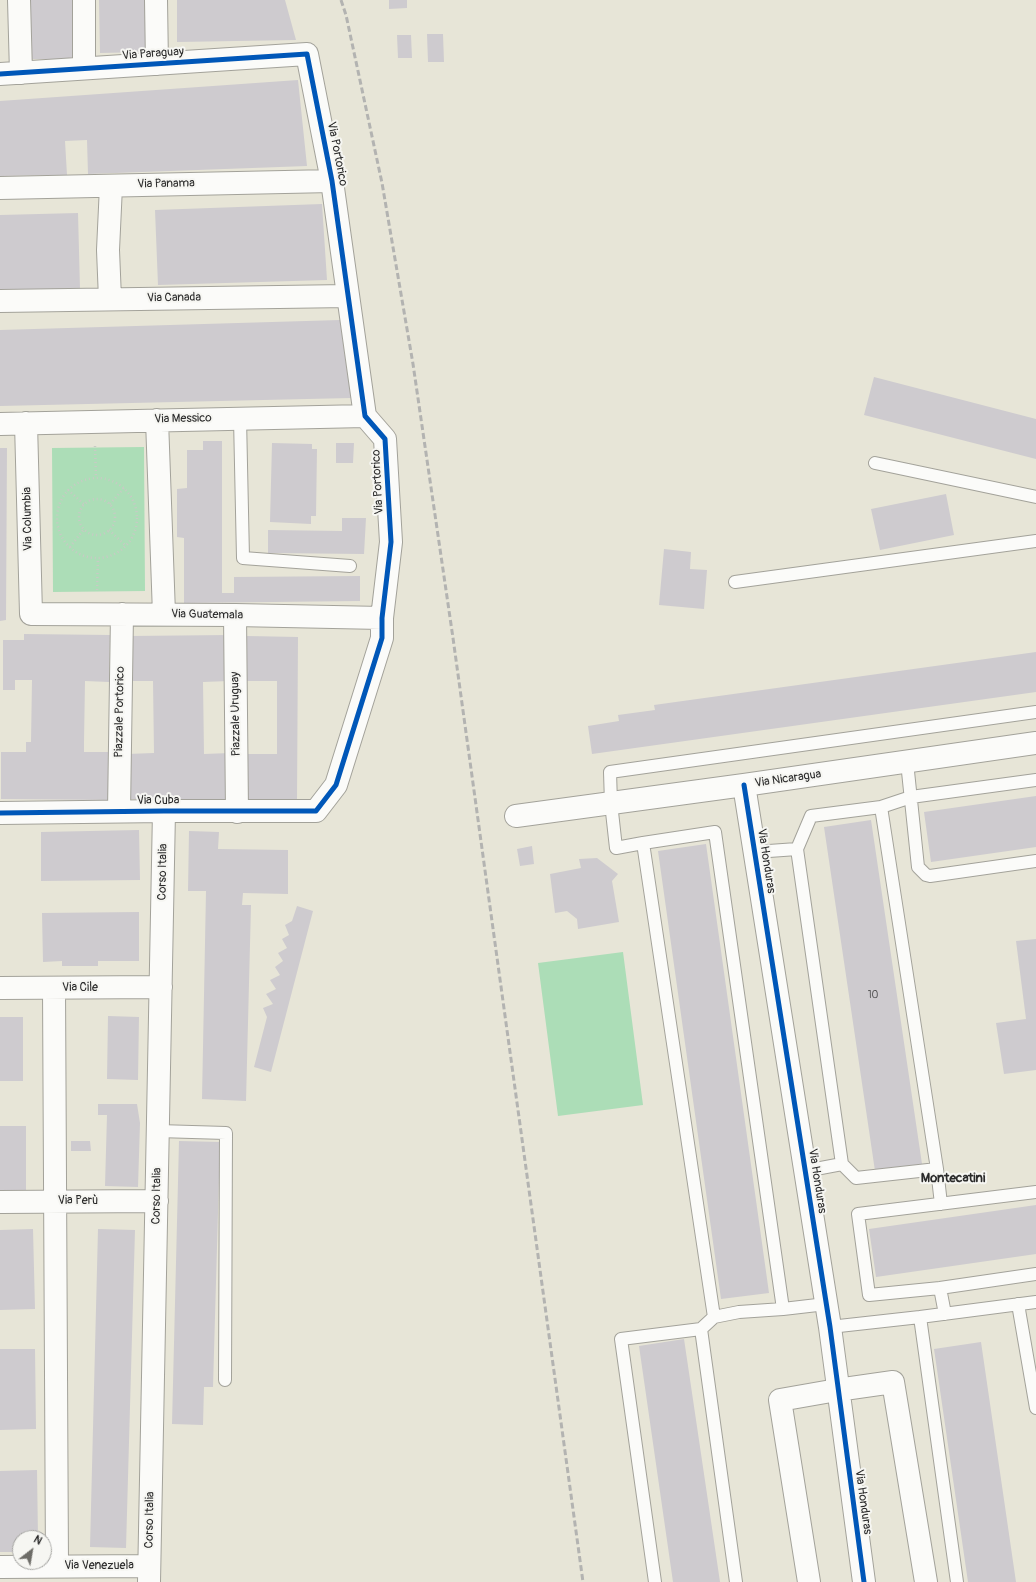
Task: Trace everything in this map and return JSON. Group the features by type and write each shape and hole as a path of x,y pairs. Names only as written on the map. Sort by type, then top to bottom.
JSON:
{"street":[{"path":"11,73 19,0"},
{"path":"84,0 84,68"},
{"path":"156,0 156,64"},
{"name":"Via Paraguay","path":"11,73 307,54"},
{"name":"Via Portorico","path":"307,54 332,181 365,416 385,439 391,542 382,618 382,638 336,785 316,811"},
{"name":"Via Panama","path":"0,188 332,181"},
{"path":"110,299 108,250 111,186"},
{"name":"Via Canada","path":"0,301 348,296"},
{"name":"Via Messico","path":"0,424 365,416"},
{"path":"157,420 164,614"},
{"name":"Via Columbia","path":"26,423 31,614"},
{"name":"Via Guatemala","path":"31,614 164,614 382,618"},
{"name":"Piazzale Portorico","path":"119,811 122,614"},
{"name":"Piazzale Uruguay","path":"235,615 237,812"},
{"name":"Via Nicaragua","path":"516,816 1036,743"},
{"name":"Via Honduras","path":"744,785 830,1327 837,1390 864,1582"},
{"name":"Via Cuba","path":"0,813 164,810 237,812 316,811"},
{"name":"Corso Italia","path":"149,1574 164,810"},
{"name":"Via Cile","path":"0,988 161,988"},
{"path":"54,988 57,1566"},
{"name":"Via Perù","path":"0,1202 157,1201"},
{"path":"808,1582 780,1400 893,1382 926,1582"},
{"name":"Via Venezuela","path":"0,1567 57,1566 149,1574"}],"lane":[{"path":"240,418 243,558 350,566"},
{"path":"875,463 1036,497"},
{"path":"735,582 1036,541"},
{"path":"782,1309 715,832 616,848 611,803 610,772 1036,712"},
{"path":"907,762 918,867 926,875 930,876 1036,860"},
{"path":"937,1169 856,1178 842,1164 797,849 811,816 882,807 911,797 1036,780"},
{"path":"882,807 937,1169 940,1204"},
{"path":"643,843 714,1317"},
{"path":"755,852 797,849"},
{"path":"158,1131 226,1133 225,1380"},
{"path":"805,1171 842,1164"},
{"path":"1036,1192 858,1214 870,1295 940,1288 1036,1274"},
{"path":"940,1288 945,1314"},
{"path":"830,1327 1036,1302"},
{"path":"655,1582 621,1339 701,1329 714,1317 739,1312 826,1304"},
{"path":"1018,1304 1036,1408"},
{"path":"920,1317 957,1582"},
{"path":"701,1329 736,1582"}],"path":[{"path":"94,421 96,477"},
{"path":"96,477 109,479 124,488 135,505 137,517 136,530 130,541 122,550 110,556 98,558 85,556 74,551 65,542 59,531 57,518 58,506 64,495 72,485 96,477"},
{"path":"110,504 124,488"},
{"path":"68,490 85,505"},
{"path":"96,499 103,500 110,504 114,511 115,520 109,530 99,535 91,534 84,530 80,522 79,515 82,507 88,502 96,499"},
{"path":"70,547 84,530"},
{"path":"109,530 126,546"},
{"path":"98,558 98,615"}],"green space":[{"path":"144,447 145,591 53,592 52,448"},
{"path":"623,952 643,1105 558,1116 538,963"}],"building":[{"path":"29,0 72,0 73,59 30,59"},
{"path":"99,0 145,0 146,52 100,53"},
{"path":"177,0 285,0 296,40 177,42"},
{"path":"389,0 407,0 407,8 389,9"},
{"path":"427,34 443,34 444,62 428,62"},
{"path":"397,35 411,35 412,58 398,58"},
{"path":"298,80 307,166 88,174 87,140 65,141 67,175 0,176 0,101"},
{"path":"322,204 327,280 158,285 155,210"},
{"path":"78,213 80,289 0,291 0,215"},
{"path":"340,320 351,398 0,406 0,330"},
{"path":"874,377 1036,419 1036,459 864,415"},
{"path":"203,441 222,441 222,593 234,593 234,577 360,576 360,601 184,603 184,538 177,537 177,489 187,488 187,450 203,450"},
{"path":"272,443 312,444 312,449 317,449 316,516 311,516 311,524 270,522"},
{"path":"336,443 354,443 353,463 336,463"},
{"path":"0,448 7,448 6,620 0,621"},
{"path":"946,494 954,535 880,550 871,509"},
{"path":"342,518 366,518 364,554 268,553 268,530 342,531"},
{"path":"664,549 691,552 690,569 707,570 704,609 659,605"},
{"path":"24,634 110,635 109,682 85,681 84,752 110,752 110,800 1,799 1,752 26,752 26,742 31,742 32,680 15,680 15,690 3,690 3,640 24,640"},
{"path":"229,635 229,681 203,682 204,754 230,753 229,799 128,799 127,754 154,753 153,681 129,681 129,636"},
{"path":"247,636 298,637 297,800 246,800 246,754 277,754 277,681 247,681"},
{"path":"1036,652 1036,692 592,754 588,726 619,721 618,715 655,710 654,705"},
{"path":"1036,796 1036,847 931,862 924,812"},
{"path":"871,820 922,1164 875,1171 824,827"},
{"path":"139,830 140,880 41,881 41,832"},
{"path":"189,831 219,832 218,849 288,850 288,894 243,893 242,905 251,905 246,1101 202,1099 206,891 188,891"},
{"path":"706,844 769,1293 721,1299 658,851"},
{"path":"532,846 534,864 520,866 517,849"},
{"path":"597,858 618,874 612,881 619,922 578,929 577,919 567,911 555,913 550,874 581,868 579,859"},
{"path":"297,906 313,911 271,1072 254,1067 267,1017 263,1008 273,1004 266,994 276,989 270,980 280,975 275,967 283,961 278,953 287,948 282,939 289,935 285,925 292,921"},
{"path":"139,912 139,961 98,961 98,966 62,966 62,961 43,962 42,913"},
{"path":"1036,939 1036,1070 1004,1074 996,1023 1026,1019 1016,941"},
{"path":"108,1016 139,1017 138,1080 107,1079"},
{"path":"0,1017 23,1017 23,1081 0,1081"},
{"path":"98,1104 137,1104 140,1123 138,1187 105,1186 107,1115 98,1115"},
{"path":"0,1126 26,1126 26,1190 0,1190"},
{"path":"71,1141 90,1141 91,1151 71,1151"},
{"path":"179,1141 220,1142 213,1387 204,1387 203,1425 172,1424"},
{"path":"1036,1205 1036,1254 876,1277 869,1229"},
{"path":"33,1229 35,1309 0,1310 0,1230"},
{"path":"98,1229 135,1230 126,1548 90,1547"},
{"path":"684,1339 720,1582 673,1582 639,1346"},
{"path":"981,1342 1016,1582 968,1582 934,1349"},
{"path":"0,1349 35,1349 36,1429 0,1430"},
{"path":"37,1470 38,1530 12,1530 12,1552 0,1552 0,1471"}],"railway":[{"path":"341,0 346,15 382,183 413,364 453,638 583,1582"}],"cycle path":[{"path":"0,74 307,54 332,181 365,416 385,439 391,542 382,618 382,638 336,785 316,811 0,813"},
{"path":"744,785 830,1327 864,1582"}],"district":[{"name":"Montecatini","path":"953,1179"}]}
